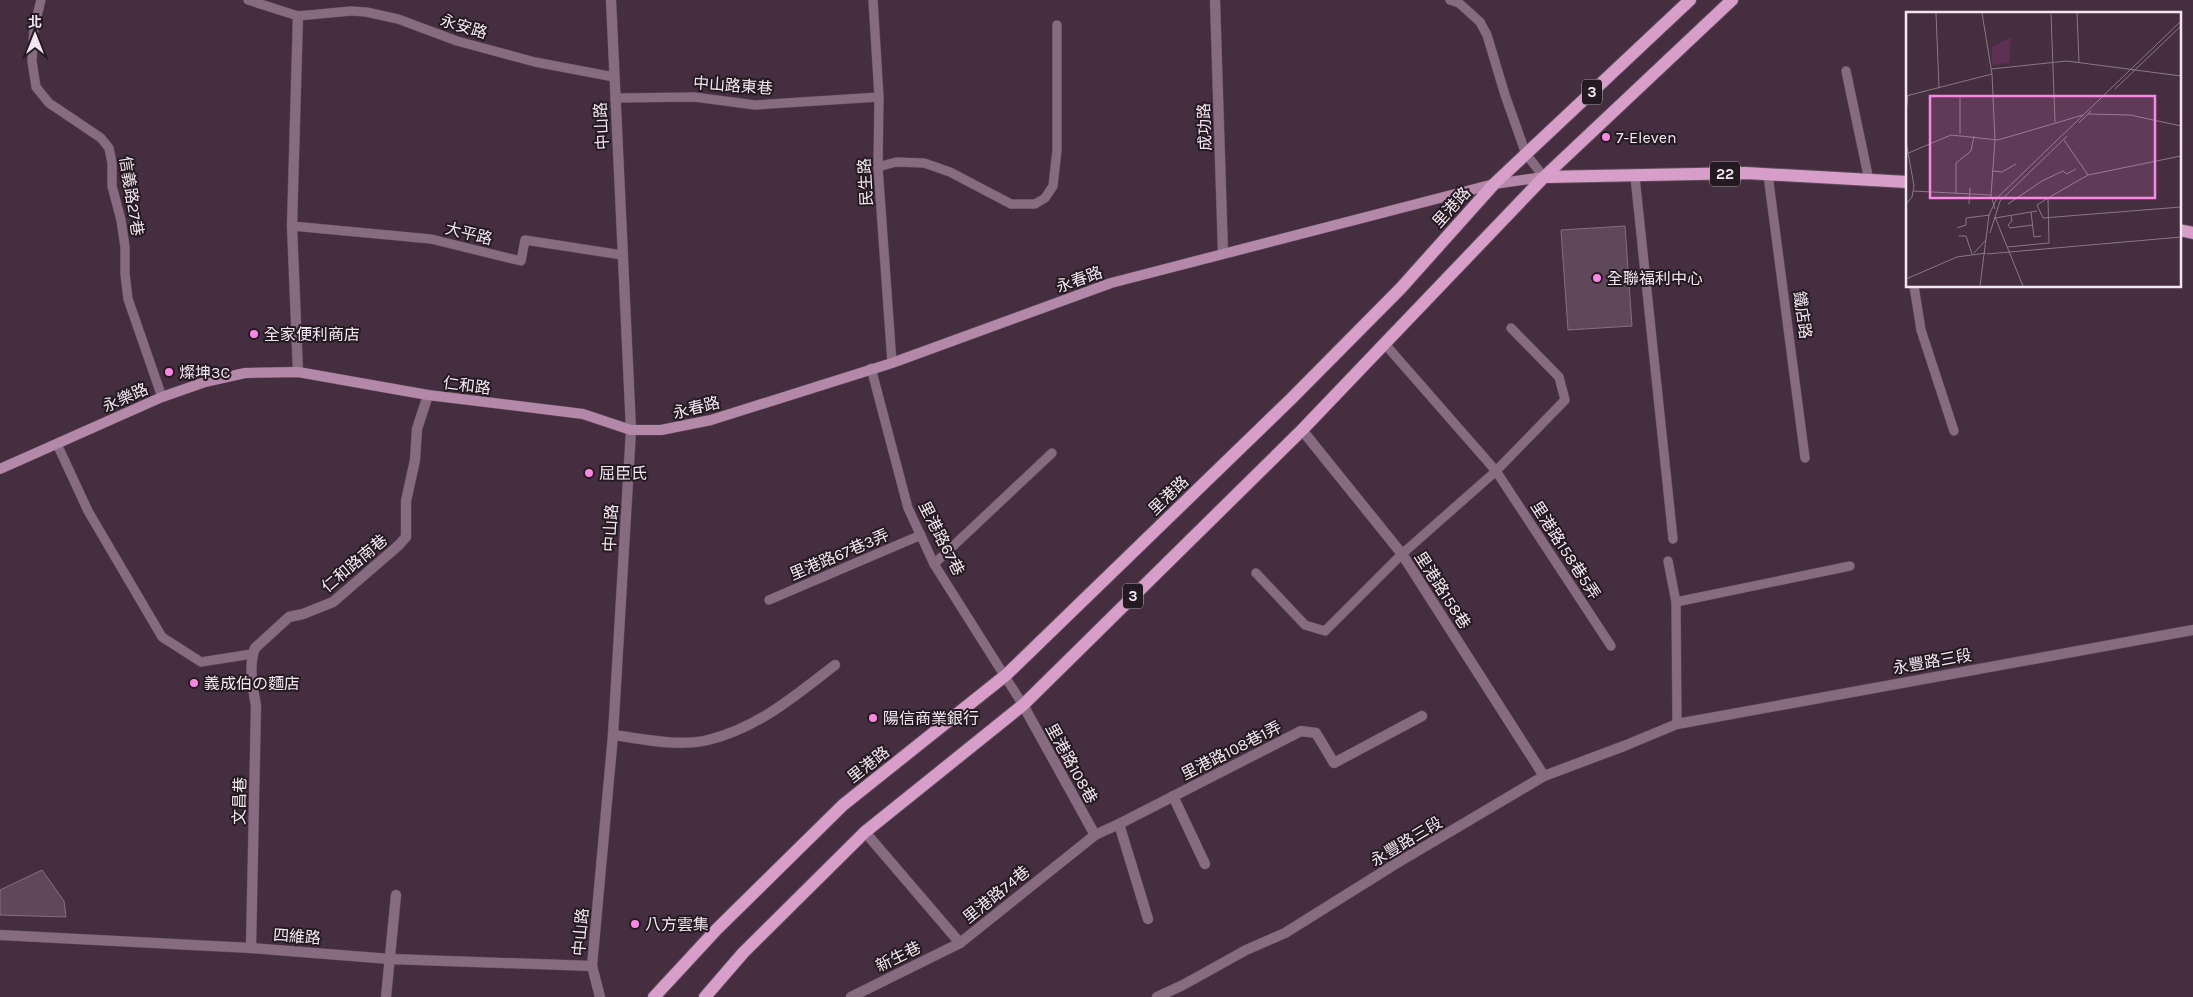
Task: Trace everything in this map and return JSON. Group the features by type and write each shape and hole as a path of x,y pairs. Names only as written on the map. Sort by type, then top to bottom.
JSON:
{"main road":[{"name":"里港路","path":"654,997 717,929 843,805 1006,675 1292,398 1388,301 1494,184 1690,0"},
{"name":"3","path":"704,997 742,953 865,832 1024,705 1302,430 1544,177 1732,0"},
{"name":"22","path":"1544,177 1635,177 1746,173 1906,182"},
{"path":"2180,230 2193,233"}],"street":[{"name":"中山路","path":"600,997 592,966 613,735 631,430 611,0"},
{"name":"成功路","path":"1214,0 1223,253"},
{"path":"298,16 292,226 298,372"},
{"name":"永春路","path":"631,430 661,430 711,420 871,368 892,363 1111,284 1223,253 1494,184 1544,177"},
{"name":"永樂路","path":"0,469 162,397 205,382 245,373 298,372"},
{"name":"仁和路","path":"298,372 428,395 583,414 631,430"},
{"name":"仁和路南巷","path":"252,654 254,648 289,617 304,614 333,602 406,537 406,501 414,460 417,429 428,395"},
{"name":"里港路158巷","path":"1302,430 1402,554 1544,776"},
{"name":"永豐路三段","path":"1157,997 1184,985 1246,950 1286,933 1397,863 1544,776 1677,724 2193,630"},
{"name":"文昌巷","path":"251,948 256,706 252,682 252,654"},
{"path":"613,735 668,742 707,740 743,728 775,712 835,665"},
{"name":"里港路108巷","path":"1024,705 1095,835"},
{"name":"里港路108巷1弄","path":"1095,835 1301,731 1316,733 1334,762 1422,716"},
{"path":"1173,796 1205,864"},
{"path":"1119,824 1148,919"},
{"name":"里港路74巷","path":"865,832 960,943 1095,835"},
{"path":"386,997 396,895"},
{"name":"四維路","path":"0,935 251,948 390,958 592,966"},
{"name":"新生巷","path":"851,997 960,943"}],"lane":[{"name":"信義路27巷","path":"41,0 34,36 32,61 36,88 49,103 101,138 109,148 112,163 112,186 122,220 128,300 162,397"},
{"name":"永安路","path":"248,0 298,16 351,11 366,12 398,19 457,41 536,62 614,77"},
{"name":"民生路","path":"873,0 879,97 878,167 892,363"},
{"path":"1450,0 1459,3 1480,22 1487,35 1505,96 1526,154 1544,177"},
{"path":"878,167 896,162 924,163 950,172 1011,204 1035,204 1046,198 1054,186 1057,150 1057,25"},
{"path":"1846,71 1869,180"},
{"name":"中山路東巷","path":"615,98 694,97 755,105 879,97"},
{"name":"鐵店路","path":"1768,175 1805,458"},
{"path":"1635,177 1673,539"},
{"name":"大平路","path":"292,226 431,239 521,261 525,240 622,255"},
{"path":"1914,288 1921,330 1954,431"},
{"path":"1256,573 1305,625 1324,631 1402,554 1496,471 1565,400 1559,377 1511,328"},
{"name":"里港路158巷5弄","path":"1384,343 1496,471 1611,646"},
{"name":"里港路67巷","path":"871,368 908,508 934,564 1024,705"},
{"path":"57,444 88,511 162,637 202,662 252,654"},
{"path":"934,564 1052,453"},
{"name":"里港路67巷3弄","path":"769,600 921,535"},
{"path":"1668,561 1676,602 1677,724"},
{"path":"1676,602 1850,566"}],"building":[{"name":"全聯福利中心","path":"1625,226 1632,326 1568,330 1561,230"},
{"path":"42,870 64,901 66,917 0,915 0,890"}],"place":[{"name":"7-Eleven","path":"1606,137"},
{"name":"全聯福利中心","path":"1597,278"},
{"name":"全家便利商店","path":"254,334"},
{"name":"燦坤3C","path":"169,372"},
{"name":"屈臣氏","path":"589,473"},
{"name":"義成伯の麵店","path":"194,683"},
{"name":"陽信商業銀行","path":"873,718"},
{"name":"八方雲集","path":"635,924"}]}
